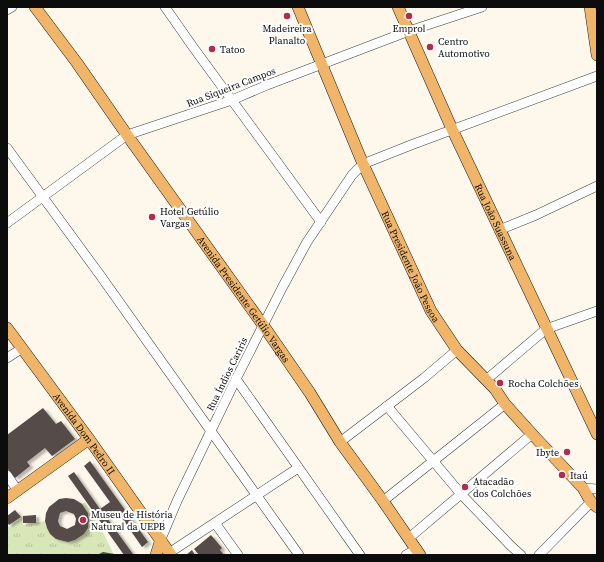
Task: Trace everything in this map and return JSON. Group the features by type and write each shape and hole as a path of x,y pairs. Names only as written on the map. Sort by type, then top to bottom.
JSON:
{"main road":[{"name":"Avenida Presidente Getúlio Vargas","path":"35,7 77,63 310,393 340,442 409,538 413,554"},
{"name":"Rua Presidente João Pessoa","path":"298,7 363,164 431,311 457,350 486,380 532,434 583,488 594,505"},
{"name":"Rua João Suassuna","path":"398,7 452,129 597,434"},
{"path":"590,7 597,55"},
{"name":"Avenida Dom Pedro II","path":"7,328 89,439 161,539 170,554"},
{"path":"7,498 89,439"},
{"path":"156,555 161,539"}],"street":[{"path":"7,10 12,7"},
{"path":"166,7 193,47 321,222"},
{"name":"Rua Siqueira Campos","path":"7,223 127,135 232,100 409,31 482,7"},
{"path":"363,164 452,129 597,76"},
{"path":"7,148 43,196 299,555"},
{"name":"Rua Índios Cariris","path":"161,539 177,501 236,379 289,275 352,175 363,164"},
{"path":"500,230 536,215 597,186"},
{"path":"486,380 546,329 597,311"},
{"path":"7,358 21,348"},
{"path":"340,442 388,406 457,350"},
{"path":"236,379 360,555"},
{"path":"383,501 506,404"},
{"path":"388,406 433,462 510,550 521,555"},
{"path":"409,538 532,434"},
{"path":"170,554 298,468"},
{"path":"7,475 18,491"},
{"path":"583,488 597,488"},
{"path":"539,555 594,505"},
{"path":"215,523 238,555"}],"green space":[{"path":"85,502 99,524 114,555 7,555 7,525 9,527 22,517 23,525 45,521 51,533 60,539 69,540 78,538 85,532 89,523 88,514 82,504"}],"building":[{"path":"43,408 56,424 61,421 75,439 52,456 45,448 27,462 30,466 15,478 7,468 7,435"},
{"path":"90,461 148,542 142,547 117,511 107,518 133,554 131,555 124,555 68,476 74,472 100,509 110,502 84,466"},
{"name":"Museu de História Natural da UEPB","path":"59,499 74,499 82,504 88,513 88,528 84,534 75,540 68,542 56,539 50,534 47,528 45,521 46,513 49,507","holes":["66,511 74,514 76,519 75,525 67,529 60,526 58,521 60,513"]},
{"path":"15,510 21,517 9,525 7,522 7,516"},
{"path":"36,515 36,523 23,523 23,516"},
{"path":"211,535 222,548 220,550 224,555 199,555 194,549"},
{"path":"192,550 195,555 186,555"},
{"path":"103,552 114,554 114,555 97,555"}],"place":[{"name":"Madeireira Planalto","path":"287,16"},
{"name":"Emprol","path":"409,16"},
{"name":"Centro Automotivo","path":"430,47"},
{"name":"Tatoo","path":"212,49"},
{"name":"Hotel Getúlio Vargas","path":"152,217"},
{"name":"Rocha Colchões","path":"500,383"},
{"name":"Ibyte","path":"567,452"},
{"name":"Itaú","path":"562,475"},
{"name":"Atacadão dos Colchões","path":"465,487"},
{"name":"Museu de História Natural da UEPB","path":"83,520"}]}
